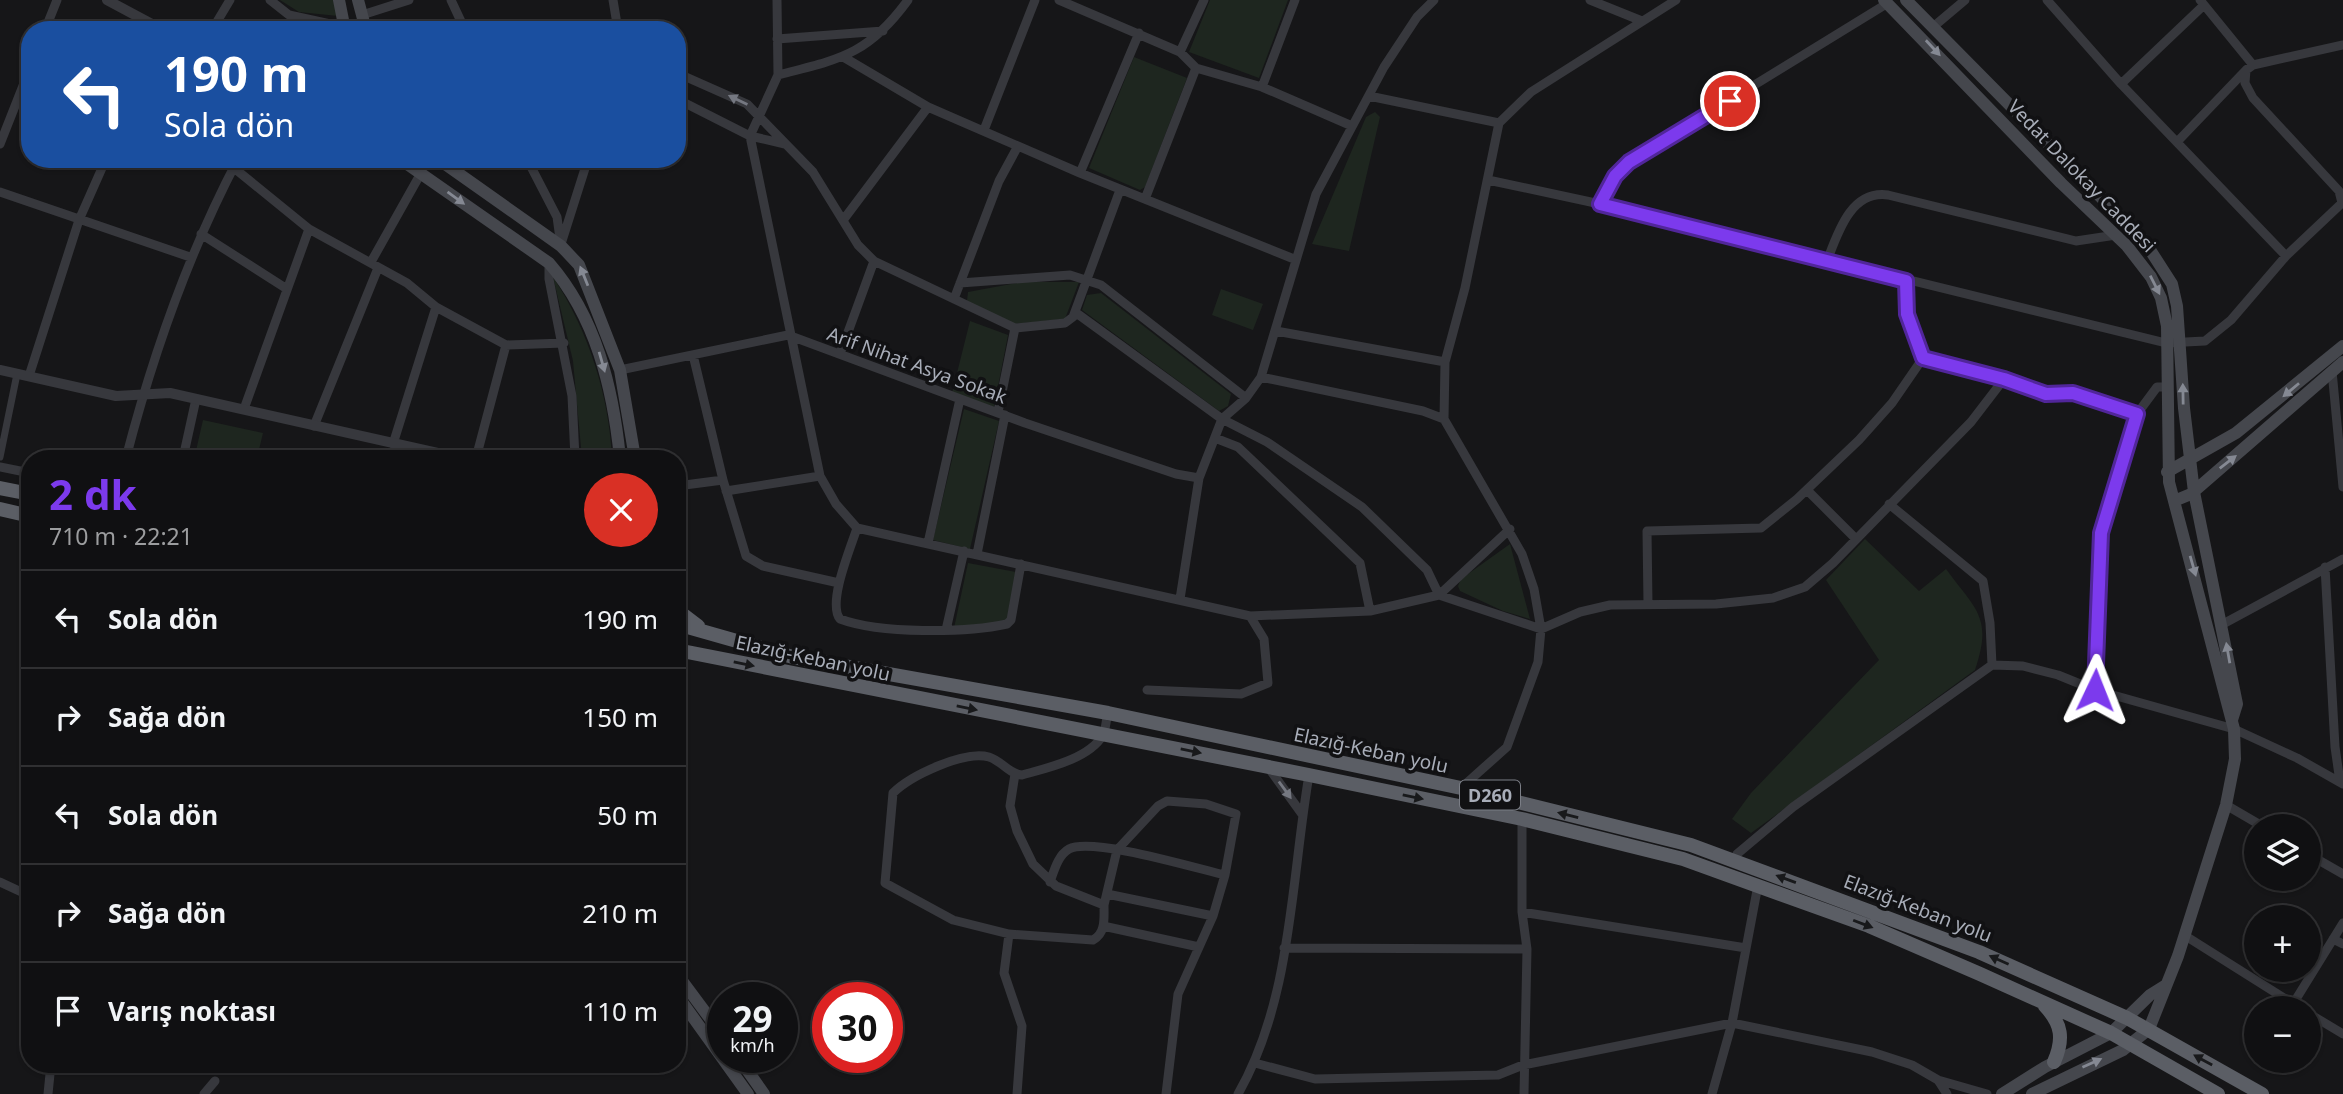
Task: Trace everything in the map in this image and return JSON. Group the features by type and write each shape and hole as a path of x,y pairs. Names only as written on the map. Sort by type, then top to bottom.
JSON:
{"highway":[{"path":"0,488 21,492"},
{"path":"0,509 21,514"},
{"path":"686,617 708,633"},
{"name":"Elazığ-Keban yolu","path":"686,627 793,657 1108,713 1461,788 1735,859 1979,952 2127,1018 2262,1094"},
{"name":"Elazığ-Keban yolu","path":"686,652 1268,766 1522,819 1683,859 1869,926 2111,1033 2218,1094"},
{"path":"2042,1002 2060,1029 2060,1046 2054,1062"}],"main road":[{"path":"339,0 343,21"},
{"path":"358,0 364,21"},
{"path":"1906,0 2154,253 2172,284 2182,345 2184,408 2194,492 2223,624 2237,704 2233,724 2235,759 2226,805 2185,935 2148,1030 2130,1044 2032,1094"},
{"name":"Vedat Dalokay Caddesi","path":"1886,1 2061,183 2116,235 2151,277 2161,298 2167,326 2167,472 2199,588 2226,706 2233,724"},
{"path":"414,168 549,263 581,305 602,359 619,450"},
{"path":"451,168 561,246 579,265 620,370 634,450"},
{"path":"2167,472 2191,461 2257,418 2343,346"},
{"path":"2174,501 2194,492 2343,362"},
{"path":"2002,1094 2054,1062 2111,1033 2150,995 2166,985"},
{"path":"686,986 707,1014"},
{"path":"686,1008 748,1094"},
{"path":"749,1073 764,1094"}],"street":[{"path":"49,21 57,0"},
{"path":"107,0 146,21"},
{"path":"217,21 230,0"},
{"path":"270,0 289,15 313,21"},
{"path":"362,15 409,0"},
{"path":"452,0 461,21"},
{"path":"613,0 616,21"},
{"path":"777,0 778,75 750,136 788,335 820,476 836,504 857,528 1250,616 1370,611 1438,595 1510,529"},
{"path":"778,75 845,58 873,41 908,0"},
{"path":"984,130 1035,0"},
{"path":"1059,0 1180,52 1196,68 1262,87 1352,126"},
{"path":"1180,52 1204,0"},
{"path":"1262,87 1295,0"},
{"path":"1180,599 1199,478 1222,419 1245,398 1261,377 1294,259 1316,194 1369,96 1417,17 1434,0"},
{"path":"1590,0 1642,21"},
{"path":"1461,788 1507,747 1538,662 1541,629 1534,589 1510,529 1444,419 1445,362 1465,288 1499,123 1531,92 1676,0"},
{"path":"1933,27 1965,0"},
{"path":"2047,0 2121,84 2286,256"},
{"path":"1600,204 1615,176 1629,162 1886,1"},
{"path":"2121,84 2202,3 2249,68"},
{"path":"777,39 883,31"},
{"path":"1080,173 1139,33"},
{"path":"2177,142 2249,68 2343,46"},
{"path":"845,58 928,107 1120,190 1294,259"},
{"path":"1145,199 1196,68"},
{"path":"1488,180 1600,204 1906,281 2182,345 2205,341 2222,327 2286,256 2342,203 2339,191 2253,98 2245,83 2249,68"},
{"path":"686,77 747,104 813,172 858,245 874,261 1015,328 1065,323 1075,312 1120,190"},
{"path":"0,144 21,91"},
{"path":"1369,96 1499,123"},
{"path":"686,104 750,136 787,145"},
{"path":"844,219 928,107"},
{"path":"954,299 999,181 1018,146"},
{"path":"30,376 79,220 102,168"},
{"path":"128,450 143,395 190,257 234,168"},
{"path":"240,168 309,229 407,283 436,307 506,345 564,343"},
{"path":"532,168 557,217 561,246"},
{"path":"561,246 585,168"},
{"path":"314,426 375,265 421,173"},
{"path":"0,192 190,257"},
{"path":"1827,261 1837,234 1855,206 1873,195 1888,195 2076,241 2116,235"},
{"path":"557,217 569,217"},
{"path":"244,409 309,229"},
{"path":"201,234 287,289"},
{"path":"840,354 874,261"},
{"path":"549,263 549,279 564,343 572,396 575,450"},
{"path":"960,283 1070,275 1101,285 1245,398"},
{"path":"1906,281 1907,314 1923,358"},
{"path":"393,444 436,307"},
{"path":"1075,312 1222,419 1267,442 1362,507 1427,570 1438,595 1541,629 1580,612 1610,605 1716,604 1773,598 1805,587 1833,563 1970,422 2004,379"},
{"path":"977,554 1015,328"},
{"path":"1276,331 1445,362"},
{"path":"620,370 788,335"},
{"name":"Arif Nihat Asya Sokak","path":"788,335 1002,414 1175,474 1199,478"},
{"path":"478,450 506,345"},
{"path":"693,355 723,480 746,556 763,566 839,583"},
{"path":"1923,358 2004,379 2046,394 2073,393 2137,414"},
{"path":"1648,604 1647,531 1761,528 1807,490 1859,440 1892,402 1923,358"},
{"path":"0,370 116,396 170,393 393,444 406,450"},
{"path":"2333,371 2343,487"},
{"path":"0,457 17,374"},
{"path":"1261,377 1423,411 1444,419"},
{"path":"2095,690 2102,527 2137,414 2157,387 2166,387"},
{"path":"185,450 196,399"},
{"path":"928,543 960,399"},
{"path":"1215,438 1238,447 1360,563 1370,611"},
{"path":"0,467 21,471"},
{"path":"726,491 820,476"},
{"path":"686,485 723,480"},
{"path":"1807,490 1856,539"},
{"path":"1889,503 1983,581 1990,623 1992,665"},
{"path":"857,528 839,583 836,611 840,619 862,625 946,630 1007,624 1011,620 1021,564"},
{"path":"946,630 964,551"},
{"path":"2223,624 2343,559"},
{"path":"2325,567 2335,747 2341,783"},
{"path":"1147,690 1241,694 1268,683 1264,639 1250,616"},
{"path":"1735,859 1737,854 1793,807 1992,665 2023,666 2058,674 2095,690 2203,723 2233,724 2341,783"},
{"path":"1108,713 1103,734 1078,755 1029,773 1015,774 987,756 974,757 957,760 901,785 893,793 885,883 953,920 1009,934 1093,940 1099,937 1103,926 1104,905 1117,850 1167,801 1224,808 1236,814 1225,874 1213,916 1178,994 1166,1094"},
{"path":"1268,766 1302,814"},
{"path":"1015,774 1010,799 1013,821 1033,864 1050,882 1069,893 1104,905"},
{"path":"1238,1094 1255,1063 1266,1032 1284,948 1309,775"},
{"path":"2226,805 2244,816"},
{"path":"1522,819 1522,912 1527,949 1524,1094"},
{"path":"1050,882 1062,855 1070,848 1093,845 1225,874"},
{"path":"2321,861 2343,874"},
{"path":"0,882 21,892"},
{"path":"1712,1094 1732,1023 1758,885"},
{"path":"1107,894 1213,916"},
{"path":"1522,912 1746,948"},
{"path":"2302,996 2343,923"},
{"path":"1103,926 1199,947"},
{"path":"1009,934 1004,974 1022,1026 1017,1094"},
{"path":"2185,935 2281,996"},
{"path":"2333,939 2343,944"},
{"path":"1284,948 1527,949"},
{"path":"2321,1021 2343,1034"},
{"path":"1255,1063 1297,1077 1339,1080 1498,1075 1523,1065 1732,1023 1872,1052 1912,1065 1938,1080 1987,1094"},
{"path":"48,1094 50,1073"},
{"path":"1938,1080 1947,1094"},
{"path":"204,1094 215,1081"}],"shaded area":[{"path":"280,0 333,0 338,16 299,12"},
{"path":"1210,0 1288,0 1259,78 1189,52"},
{"path":"1134,57 1187,78 1145,187 1140,190 1089,168"},
{"path":"1375,112 1380,117 1349,251 1312,244 1366,117"},
{"path":"553,277 577,319 594,363 606,410 611,450 581,450 573,361"},
{"path":"1022,282 1079,282 1065,319 1013,324 967,301 968,292"},
{"path":"1221,289 1263,304 1253,330 1212,315"},
{"path":"1101,293 1231,394 1228,406 1219,411 1082,310 1087,295"},
{"path":"970,321 1008,335 994,407 952,393"},
{"path":"964,409 999,421 970,549 933,540"},
{"path":"203,420 263,433 259,450 196,450"},
{"path":"1865,539 1919,591 1946,569 1979,615 1982,638 1975,670 1751,833 1732,819 1751,793 1879,660 1826,580"},
{"path":"1510,544 1530,619 1503,611 1460,591 1458,586 1461,579"},
{"path":"968,563 1016,572 1007,621 954,628"}],"route":[{"path":"1730,101 1629,162 1615,176 1600,204 1906,281 1905,306 1923,358 2004,379 2046,394 2073,393 2137,414 2129,447 2103,516 2098,550 2095,690"}]}
